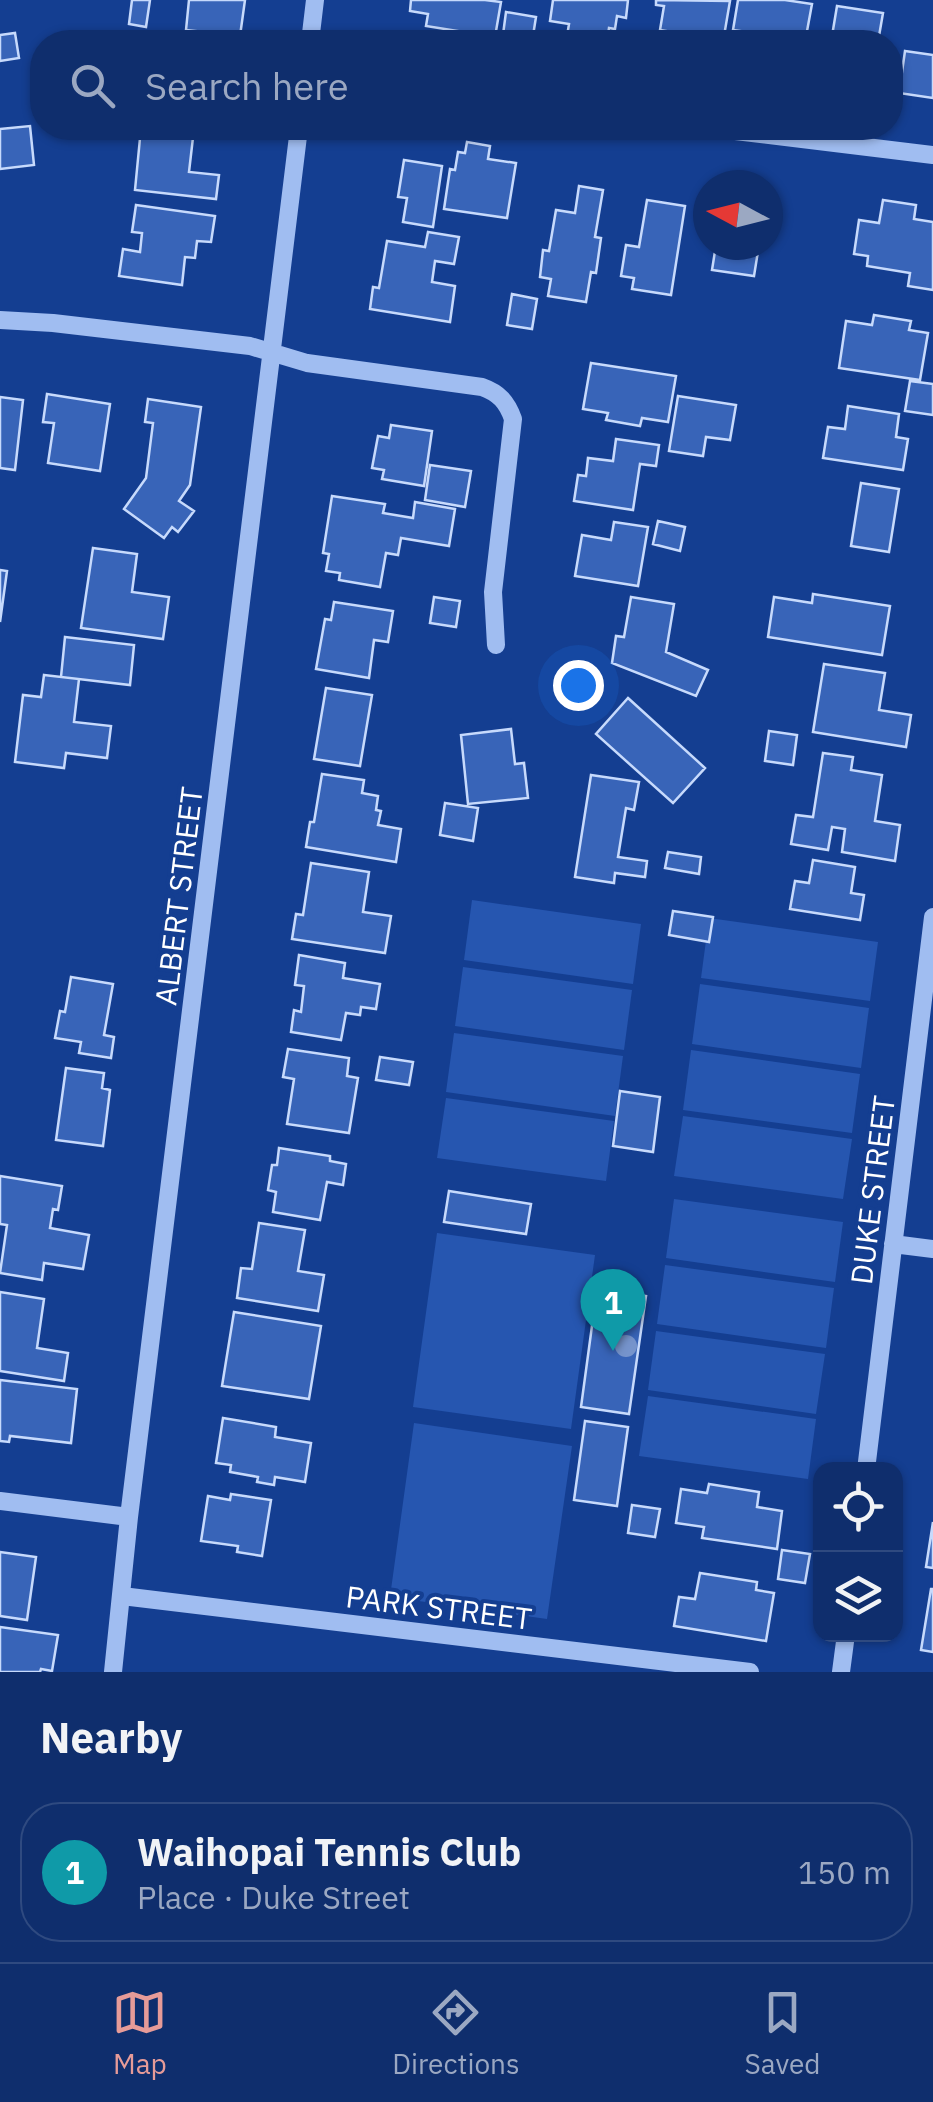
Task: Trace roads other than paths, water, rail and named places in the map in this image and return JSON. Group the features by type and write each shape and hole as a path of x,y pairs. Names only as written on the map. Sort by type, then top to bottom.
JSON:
{"street":[{"path":"311,30 315,0"},
{"name":"ALBERT STREET","path":"113,1672 298,140"},
{"path":"813,140 933,154"},
{"path":"0,320 53,322 242,345 306,364 482,387 501,397 513,419 493,592 496,645"},
{"name":"DUKE STREET","path":"867,1462 933,917"},
{"path":"893,1244 933,1249"},
{"path":"0,1501 129,1517"},
{"name":"PARK STREET","path":"122,1596 750,1672"},
{"path":"841,1672 845,1642"}],"place":[{"name":"Waihopai Tennis Club","path":"613,1351"}]}
